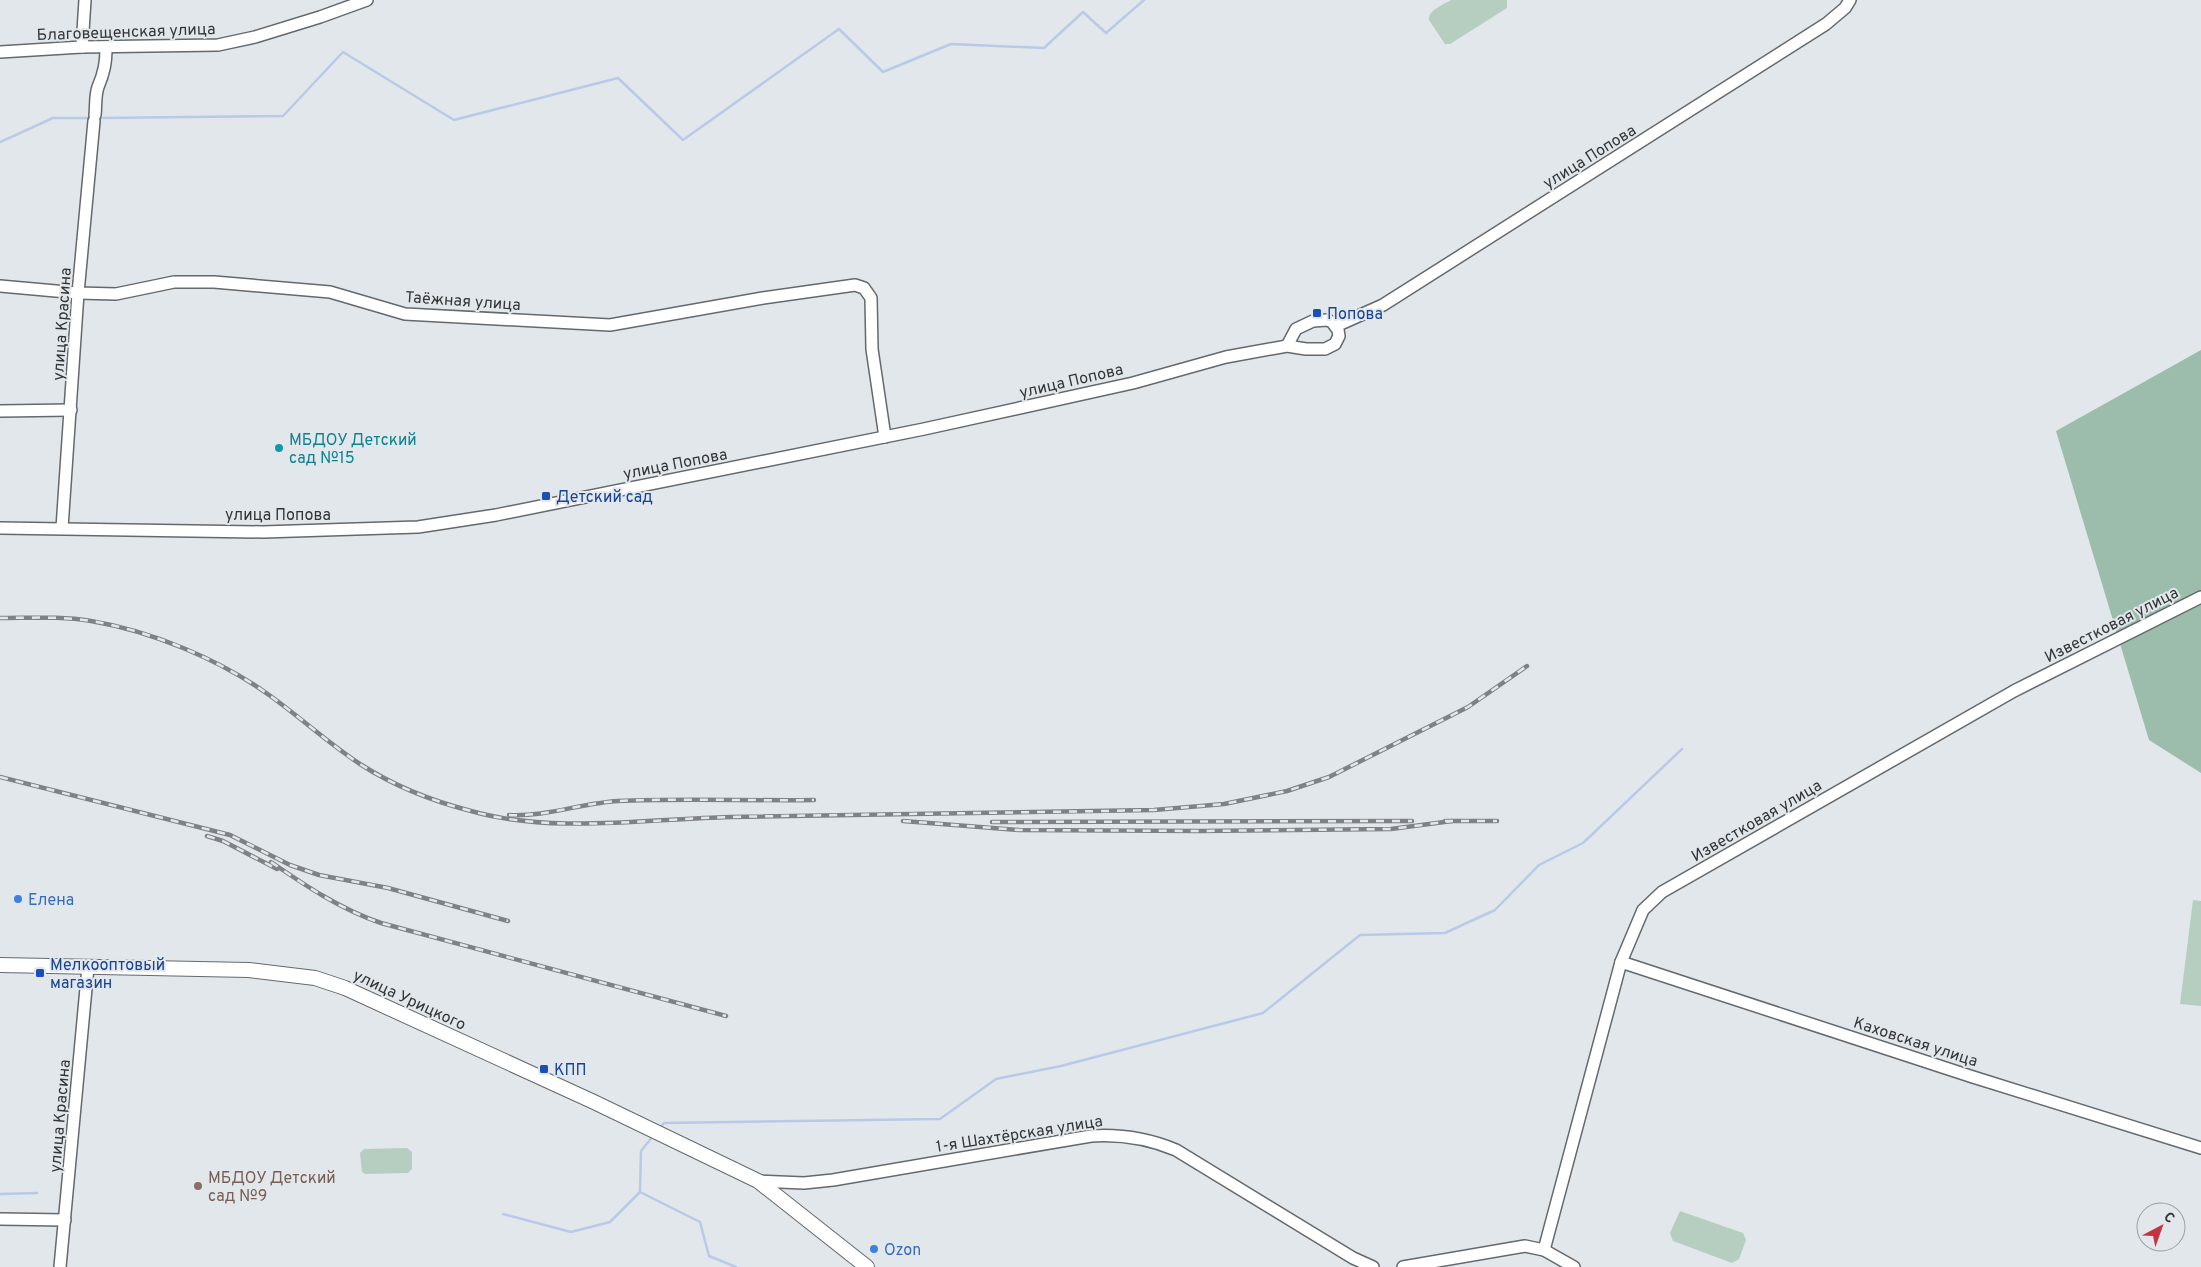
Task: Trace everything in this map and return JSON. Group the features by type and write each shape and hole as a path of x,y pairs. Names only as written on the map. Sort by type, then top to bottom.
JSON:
{"main road":[{"name":"улица Урицкого","path":"0,965 249,970 314,978 345,988 758,1181 867,1267"}],"street":[{"path":"82,47 85,0"},
{"name":"Благовещенская улица","path":"0,52 82,47 218,45 255,37 367,0"},
{"name":"улица Попова","path":"0,528 263,532 408,528 496,515 885,437 1133,382 1226,357 1287,346 1306,349 1330,348 1339,336 1336,326 1383,305 1605,165 1826,24 1845,8 1850,0"},
{"name":"улица Красина","path":"62,528 72,410 78,293 94,118 98,88 106,64 106,48"},
{"name":"Таёжная улица","path":"0,286 78,293 116,294 174,282 214,282 330,292 405,314 610,325 839,286 855,285 864,288 871,298 872,349 885,437"},
{"path":"1287,346 1296,330 1313,321 1327,320 1336,326"},
{"path":"0,411 72,410"},
{"name":"Известковая улица","path":"1544,1250 1621,962 1643,910 1662,892 2014,691 2201,597"},
{"name":"Каховская улица","path":"1621,962 1973,1077 2201,1148"},
{"name":"улица Красина","path":"60,1267 88,967"},
{"name":"1-я Шахтёрская улица","path":"758,1181 804,1183 833,1180 1091,1136 1128,1136 1154,1142 1176,1150 1353,1258 1373,1267"},
{"path":"0,1218 65,1220"},
{"path":"1403,1267 1514,1246 1544,1250 1574,1267"}],"green space":[{"path":"1451,0 1507,0 1507,8 1450,44 1445,44 1429,20 1429,16 1437,8"},
{"path":"2201,350 2201,773 2149,740 2056,431"},
{"path":"2193,900 2201,901 2201,1006 2180,1004"},
{"path":"407,1148 412,1152 412,1169 408,1173 365,1174 362,1172 360,1153 364,1149"},
{"path":"1680,1211 1743,1233 1746,1240 1739,1259 1732,1263 1673,1241 1670,1233"}],"waterway":[{"path":"98,118 283,116 343,52 454,120 618,78 683,140 839,29 883,72 951,44 1044,48 1083,12 1106,33 1144,0"},
{"path":"0,142 53,118 92,118"},
{"path":"660,1128 664,1123 940,1119 996,1079 1061,1066 1263,1013 1360,935 1445,933 1495,910 1539,865 1583,843 1682,749"},
{"path":"503,1214 571,1232 610,1222 640,1192 641,1151 653,1136"},
{"path":"640,1192 700,1222 709,1256 736,1267"},
{"path":"0,1194 37,1193"}],"railway":[{"path":"0,618 80,619 161,639 207,658 249,682 280,703 348,756 400,786 442,803 471,811 502,818 567,824 730,817 1154,810 1224,804 1287,791 1329,777 1468,707 1527,666"},
{"path":"0,777 230,835 290,865 319,875 388,888 508,921"},
{"path":"509,815 537,814 618,801 814,800"},
{"path":"903,821 1019,830 1199,831 1391,829 1452,821"},
{"path":"992,822 1412,821"},
{"path":"1445,821 1497,821"},
{"path":"207,836 223,841 277,869"},
{"path":"271,862 337,904 381,923 726,1016"}],"place":[{"name":"Попова","path":"1317,313"},
{"name":"МБДОУ Детский сад №15","path":"279,448"},
{"name":"Детский сад","path":"546,496"},
{"name":"Елена","path":"18,899"},
{"name":"Мелкооптовый магазин","path":"40,973"},
{"name":"КПП","path":"544,1069"},
{"name":"МБДОУ Детский сад №9","path":"198,1186"},
{"name":"Ozon","path":"874,1249"}]}
